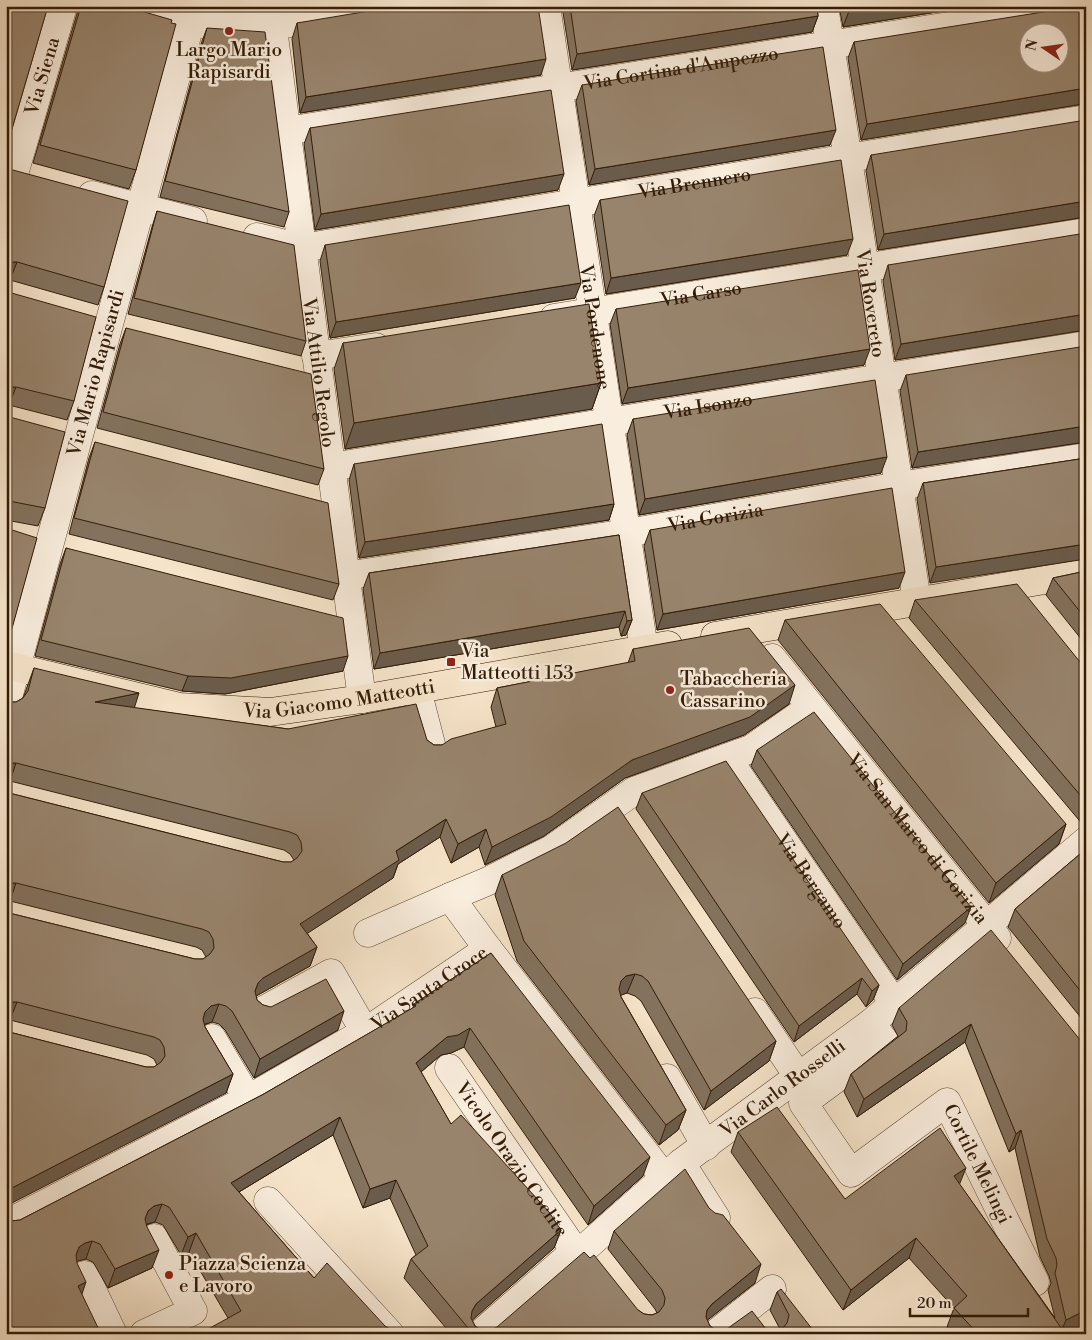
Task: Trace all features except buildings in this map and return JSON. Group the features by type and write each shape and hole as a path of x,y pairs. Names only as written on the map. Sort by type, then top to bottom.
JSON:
{"main road":[{"name":"Via Giacomo Matteotti","path":"11,666 180,707 270,712 417,690 749,629 1086,573"}],"street":[{"name":"Via Siena","path":"10,173 63,6"},
{"path":"109,6 186,24 276,25 394,6"},
{"name":"Via Pordenone","path":"546,6 560,87 644,649"},
{"name":"Via Rovereto","path":"824,6 917,601"},
{"name":"Via Cortina d'Ampezzo","path":"286,131 1076,6"},
{"name":"Via Mario Rapisardi","path":"6,705 11,666 50,545 88,441 119,327 141,208 186,24"},
{"name":"Via Attilio Regolo","path":"276,25 286,131 362,699"},
{"name":"Via Brennero","path":"302,248 847,156 1086,119"},
{"path":"10,173 41,181"},
{"path":"68,189 302,248"},
{"name":"Via Carso","path":"527,323 1086,232"},
{"path":"81,317 119,327"},
{"path":"290,370 317,367 402,342"},
{"name":"Via Isonzo","path":"331,467 882,376 1086,345"},
{"path":"51,432 88,441"},
{"name":"Via Gorizia","path":"345,576 627,533 899,486 1086,457"},
{"path":"307,498 336,506"},
{"path":"24,538 78,552"},
{"path":"1017,584 1034,605"},
{"path":"879,607 898,630"},
{"path":"323,614 352,621"},
{"name":"Via San Marco di Gorizia","path":"749,629 1011,956"},
{"path":"417,690 432,748"},
{"path":"368,933 486,882 552,849 634,791 750,749 811,707"},
{"name":"Via Bergamo","path":"727,758 894,1003"},
{"path":"614,804 631,828"},
{"path":"1061,823 1084,846"},
{"name":"Via Carlo Rosselli","path":"480,1334 673,1170 871,1023 987,924 1084,846"},
{"name":"Via Santa Croce","path":"6,1224 248,1099 365,1032 488,949 450,898"},
{"path":"488,949 673,1170 716,1218"},
{"path":"264,1010 331,973 365,1032"},
{"path":"742,994 798,1076"},
{"name":"Cortile Melingi","path":"871,1023 885,1042 803,1103 850,1173 947,1102 1035,1282"},
{"path":"212,1038 248,1099"},
{"path":"657,1060 706,1146"},
{"name":"Vicolo Orazio Coclite","path":"449,1068 581,1249 603,1268"},
{"path":"268,1200 390,1334"},
{"path":"144,1334 193,1311 154,1238"},
{"path":"85,1275 113,1334"},
{"path":"715,1334 756,1316 772,1288"}],"place":[{"name":"Largo Mario Rapisardi","path":"229,31"},
{"name":"Via Matteotti 153","path":"451,662"},
{"name":"Tabaccheria Cassarino","path":"670,690"},
{"name":"Piazza Scienza e Lavoro","path":"169,1275"}]}
